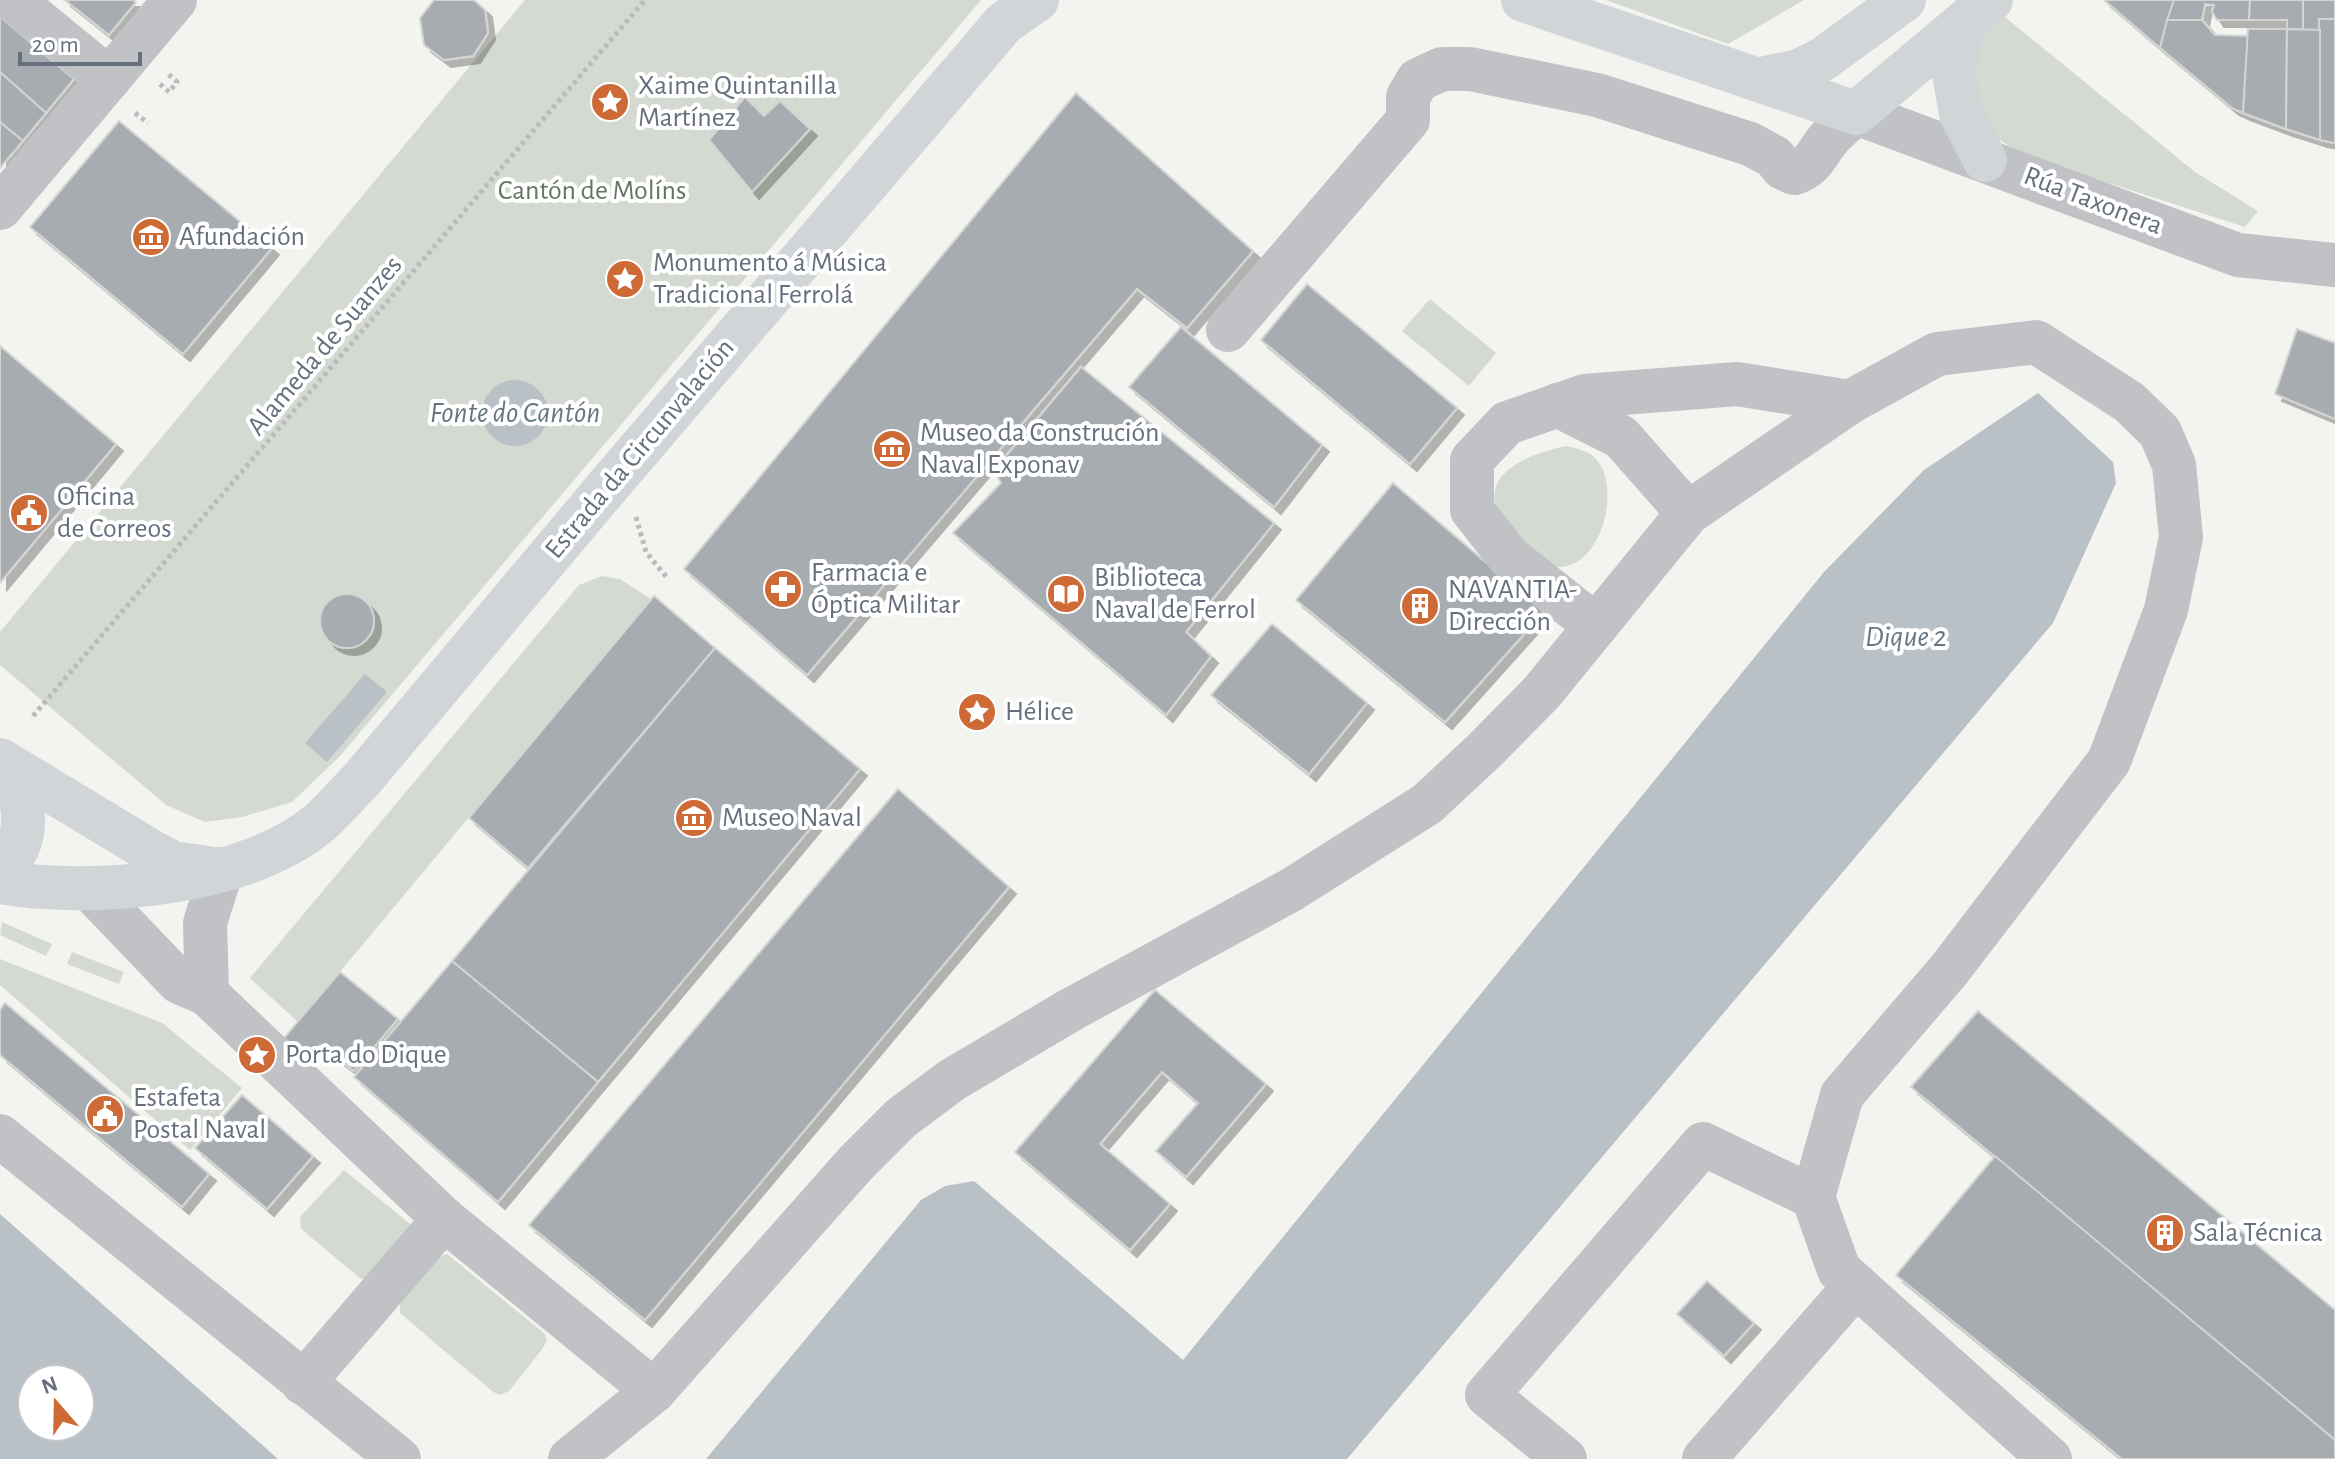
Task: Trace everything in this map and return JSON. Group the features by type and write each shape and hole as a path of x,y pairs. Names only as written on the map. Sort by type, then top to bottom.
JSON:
{"main road":[{"name":"Estrada da Circunvalación","path":"0,882 48,888 140,886 222,869 283,845 318,823 362,779 1004,23 1037,0"},
{"path":"1523,0 1856,113"},
{"path":"1761,79 1799,71 1823,59 1905,0"},
{"path":"1856,113 1848,98 1851,78 1877,35 1905,0"},
{"path":"1856,113 1976,13"},
{"path":"1976,13 1954,73 1961,114 1985,160"},
{"path":"2,762 164,858 195,867 222,869"},
{"path":"0,869 17,846 23,824 23,801 16,782 2,762"}],"street":[{"path":"13,0 109,79"},
{"path":"0,208 175,0"},
{"path":"1228,330 1408,120 1408,97 1418,80 1442,69 1470,69 1597,95 1750,144 1794,173 1805,170 1815,161 1829,138 1856,113"},
{"name":"Rúa Taxonera","path":"1856,113 2238,255 2326,270"},
{"path":"570,1459 654,1391 856,1163 901,1118 952,1080 1072,1009 1291,890 1427,804 1542,692 1688,513 1850,402 1937,354 2036,342 2129,402 2160,432 2174,465 2181,537 2166,610 2109,761 1949,970 1842,1095 1813,1197 1839,1270 2050,1459"},
{"path":"1596,626 1509,557 1472,510 1472,460 1507,423 1585,396 1737,384 1850,402"},
{"path":"1557,405 1621,437 1688,513"},
{"path":"207,994 205,923 222,869"},
{"path":"89,888 179,982 207,994 444,1219 654,1391"},
{"path":"0,1136 399,1459"},
{"path":"1565,1459 1487,1395 1703,1144 1813,1197"},
{"path":"303,1383 444,1219"},
{"path":"1704,1459 1856,1285"}],"path":[{"name":"Alameda de Suanzes","path":"33,716 645,0"},
{"path":"154,78 169,92 177,82 162,69"},
{"path":"634,509 646,552 668,579"}],"green space":[{"name":"Cantón de Molíns","path":"525,0 981,0 340,756 292,802 242,817 205,822 166,805 0,665 0,632"},
{"path":"1606,0 1804,0 1728,44"},
{"path":"2000,13 2195,172 2258,211 2245,227 2034,159 1993,135 1971,93 1980,40"},
{"path":"1430,299 1496,353 1469,386 1402,331"},
{"path":"1565,446 1594,457 1603,471 1607,509 1602,529 1593,546 1580,560 1565,566 1547,565 1507,534 1494,498 1496,486 1513,466"},
{"path":"602,576 620,579 651,599 298,1022 250,978 579,585"},
{"path":"2,922 52,944 46,956 0,935"},
{"path":"72,952 124,972 119,984 67,964"},
{"path":"0,959 162,1023 242,1088 190,1150 0,985"},
{"path":"344,1170 410,1224 369,1277 361,1279 301,1229 300,1217"},
{"path":"447,1254 545,1334 547,1341 543,1348 509,1391 500,1395 400,1313 400,1303 439,1257"}],"water":[{"name":"Fonte do Cantón","path":"515,380 528,383 538,390 545,400 548,413 545,426 538,436 528,443 515,446 502,443 492,436 485,426 482,413 485,400 492,390 502,383"},
{"name":"Dique 2","path":"2038,393 2113,462 2116,483 2053,623 1347,1459 706,1459 921,1200 945,1186 974,1181 1183,1360 1824,572 1924,470"},
{"path":"365,674 387,692 327,762 305,743"},
{"path":"0,1214 278,1459 0,1459"}],"building":[{"path":"65,0 133,0 136,2 109,35"},
{"path":"434,0 474,0 485,10 488,33 473,56 444,60 424,45 420,18"},
{"path":"2104,0 2174,0 2160,48"},
{"path":"2174,0 2250,0 2249,20 2217,20 2212,12 2214,5 2205,4 2202,20 2167,20"},
{"path":"2250,0 2303,0 2303,30 2287,29 2287,20 2249,20"},
{"path":"2303,0 2335,0 2335,19 2319,19 2320,30 2303,30"},
{"path":"0,17 74,79 46,113 0,72"},
{"path":"2319,19 2335,19 2335,143 2320,140"},
{"path":"2167,20 2202,20 2215,35 2248,36 2243,113 2232,108 2160,48"},
{"path":"2248,29 2287,29 2286,129 2243,113"},
{"path":"2287,29 2320,30 2320,140 2286,129"},
{"path":"0,72 46,113 23,141 0,122"},
{"name":"Museo da Construción Naval Exponav","path":"1076,93 1253,251 1187,328 1137,289 807,675 684,569"},
{"path":"745,97 764,116 780,101 810,129 752,192 709,140"},
{"name":"Afundación","path":"119,121 272,248 183,354 30,227"},
{"path":"0,122 23,141 0,168"},
{"path":"1307,284 1457,408 1410,464 1261,340"},
{"path":"1181,327 1322,445 1274,507 1129,387"},
{"path":"2297,329 2335,343 2335,419 2275,394"},
{"name":"Oficina de Correos","path":"0,346 116,444 0,583"},
{"path":"1081,367 1274,523 1186,632 1211,656 1166,715 953,533 1001,483 994,470"},
{"name":"NAVANTIA- Dirección","path":"1393,483 1544,612 1445,722 1296,600"},
{"path":"347,594 366,602 374,621 366,640 347,648 328,640 320,621 328,602"},
{"path":"654,596 715,648 528,868 469,818"},
{"path":"1272,624 1367,703 1309,774 1211,695"},
{"name":"Museo Naval","path":"715,648 860,769 598,1082 452,961"},
{"path":"898,789 1009,887 645,1320 529,1225"},
{"path":"452,961 598,1082 498,1202 354,1077"},
{"path":"340,972 398,1019 354,1071 320,1045 309,1058 284,1038"},
{"path":"1155,990 1266,1084 1186,1177 1156,1151 1198,1103 1162,1072 1100,1144 1170,1204 1130,1250 1015,1152"},
{"name":"Estafeta Postal Naval","path":"5,1003 209,1174 182,1207 0,1055 0,1010"},
{"name":"Sala Técnica","path":"1978,1011 2335,1310 2335,1440 1911,1087"},
{"path":"242,1095 313,1156 267,1209 195,1148"},
{"path":"1995,1156 2335,1440 2335,1459 2122,1459 1896,1275"},
{"path":"1707,1281 1754,1323 1724,1356 1677,1314"}],"place":[{"name":"Xaime Quintanilla Martínez","path":"610,102"},
{"name":"Afundación","path":"151,237"},
{"name":"Monumento á Música Tradicional Ferrolá","path":"625,279"},
{"name":"Museo da Construción Naval Exponav","path":"892,449"},
{"name":"Oficina de Correos","path":"29,513"},
{"name":"Farmacia e Óptica Militar","path":"783,589"},
{"name":"Biblioteca Naval de Ferrol","path":"1066,594"},
{"name":"NAVANTIA- Dirección","path":"1420,606"},
{"name":"Hélice","path":"977,712"},
{"name":"Museo Naval","path":"694,818"},
{"name":"Porta do Dique","path":"257,1055"},
{"name":"Estafeta Postal Naval","path":"105,1114"},
{"name":"Sala Técnica","path":"2165,1233"}]}
